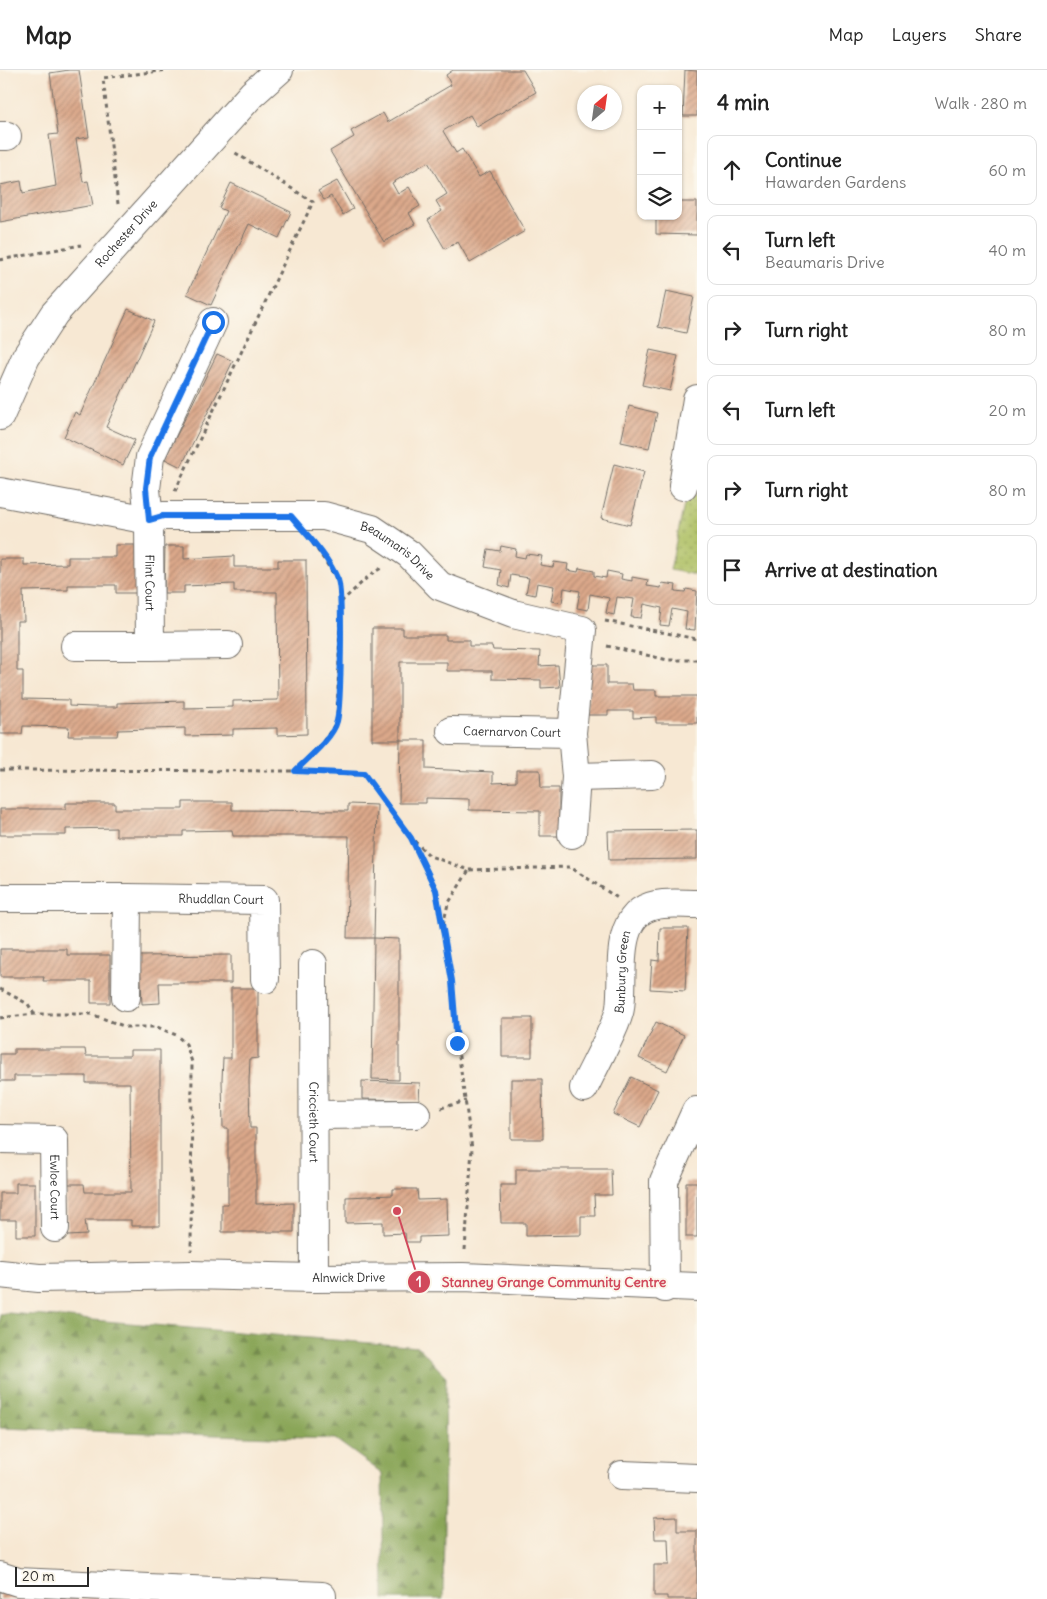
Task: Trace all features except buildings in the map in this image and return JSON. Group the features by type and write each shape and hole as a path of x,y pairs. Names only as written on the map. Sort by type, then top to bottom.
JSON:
{"street":[{"name":"Rochester Drive","path":"2,407 26,357 54,314 252,94 279,70"},
{"name":"Flint Court","path":"150,646 156,518 146,488 150,457 213,322"},
{"path":"683,486 693,451 697,399"},
{"name":"Beaumaris Drive","path":"0,492 156,518 324,516 372,529 409,554 440,586 513,614 582,636"},
{"path":"572,834 576,777 572,732 582,636"},
{"path":"75,646 228,646"},
{"name":"Caernarvon Court","path":"451,731 572,732"},
{"path":"576,777 652,775"},
{"name":"Rhuddlan Court","path":"0,898 264,900 265,979"},
{"path":"126,997 127,898"},
{"path":"638,913 661,904 697,904"},
{"name":"Bunbury Green","path":"584,1088 620,1010 624,941 629,922 638,913"},
{"name":"Criccieth Court","path":"314,964 314,1278"},
{"path":"666,1288 664,1181 696,1111"},
{"path":"315,1115 416,1114"},
{"name":"Ewloe Court","path":"0,1139 54,1140 55,1228"},
{"name":"Alnwick Drive","path":"0,1274 40,1278 191,1275 314,1278 463,1277 666,1288 697,1287"},
{"path":"622,1475 697,1478"},
{"path":"0,1576 18,1582 322,1596 322,1599"}],"path":[{"path":"0,260 122,238 103,78 167,70"},
{"path":"156,518 312,202 212,138"},
{"path":"291,516 326,558 339,582 342,602 337,722 319,748 295,771"},
{"path":"342,602 371,574 409,554"},
{"path":"582,636 608,620 697,639"},
{"path":"582,636 668,660 697,660"},
{"path":"0,770 295,771 364,774 411,838 430,856 469,870 570,867 638,913"},
{"path":"411,838 436,890 452,981 457,1043 472,1149 463,1277"},
{"path":"442,929 448,904 469,870"},
{"path":"0,989 28,1004 34,1014"},
{"path":"0,1018 34,1014 91,1014 126,1027 157,1027 176,1035 186,1044 192,1062 191,1275"}],"green space":[{"path":"697,493 697,575 670,570 684,505"},
{"path":"8,1313 419,1347 446,1377 443,1599 384,1599 382,1473 335,1439 0,1428 0,1314"}],"place":[{"name":"Stanney Grange Community Centre","path":"397,1211"}],"route":[{"path":"213,322 150,457 146,488 149,520 163,516 291,516 326,558 339,582 342,602 337,722 319,748 295,771 364,774 411,838 436,890 452,981 457,1043"}]}
